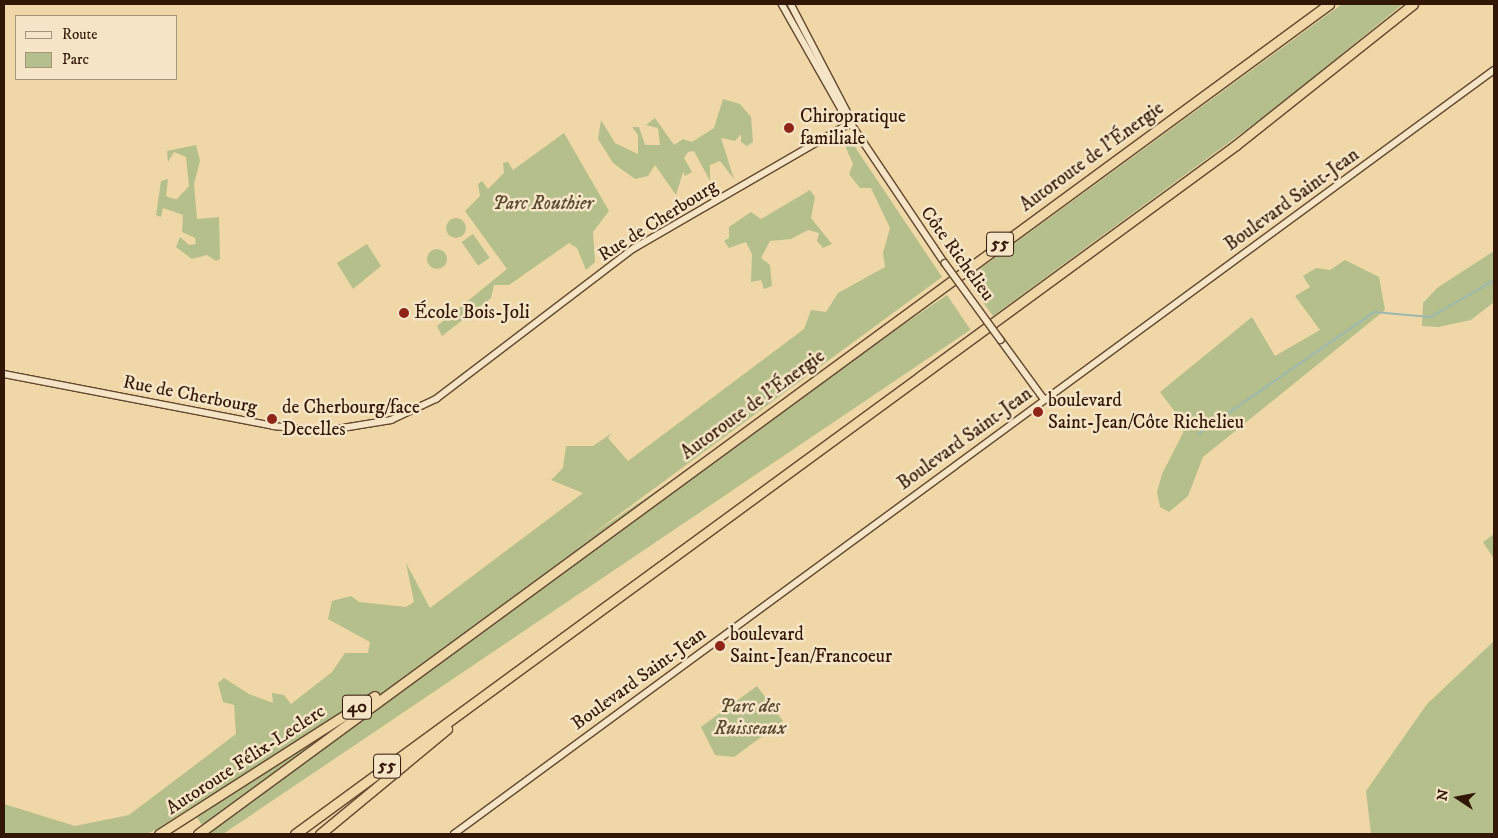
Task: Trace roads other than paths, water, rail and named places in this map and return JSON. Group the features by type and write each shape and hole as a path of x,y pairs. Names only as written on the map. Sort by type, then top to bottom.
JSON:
{"highway":[{"name":"Autoroute de l'Énergie","path":"198,834 426,664 1329,4"},
{"name":"55","path":"295,834 1236,145 1413,4"},
{"name":"Autoroute Félix-Leclerc","path":"159,834 426,664"},
{"path":"320,834 408,764 480,698"},
{"path":"171,834 208,804"}],"street":[{"name":"Côte Richelieu","path":"782,4 852,122 945,264 1044,399"},
{"name":"Côte Richelieu","path":"791,4 852,122"},
{"name":"Boulevard Saint-Jean","path":"454,834 1494,70"},
{"name":"Rue de Cherbourg","path":"4,374 273,426 324,431 391,420 436,399 633,249 852,122"}],"waterway":[{"path":"1198,434 1374,312 1431,317 1494,280"}],"place":[{"name":"Chiropratique familiale","path":"789,128"},
{"name":"École Bois-Joli","path":"404,313"},
{"name":"boulevard Saint-Jean/Côte Richelieu","path":"1038,412"},
{"name":"de Cherbourg/face Decelles","path":"272,419"},
{"name":"boulevard Saint-Jean/Francoeur","path":"720,646"}],"park label":[{"name":"Parc Routhier","path":"543,204"},
{"name":"Parc des Ruisseaux","path":"750,718"}]}
